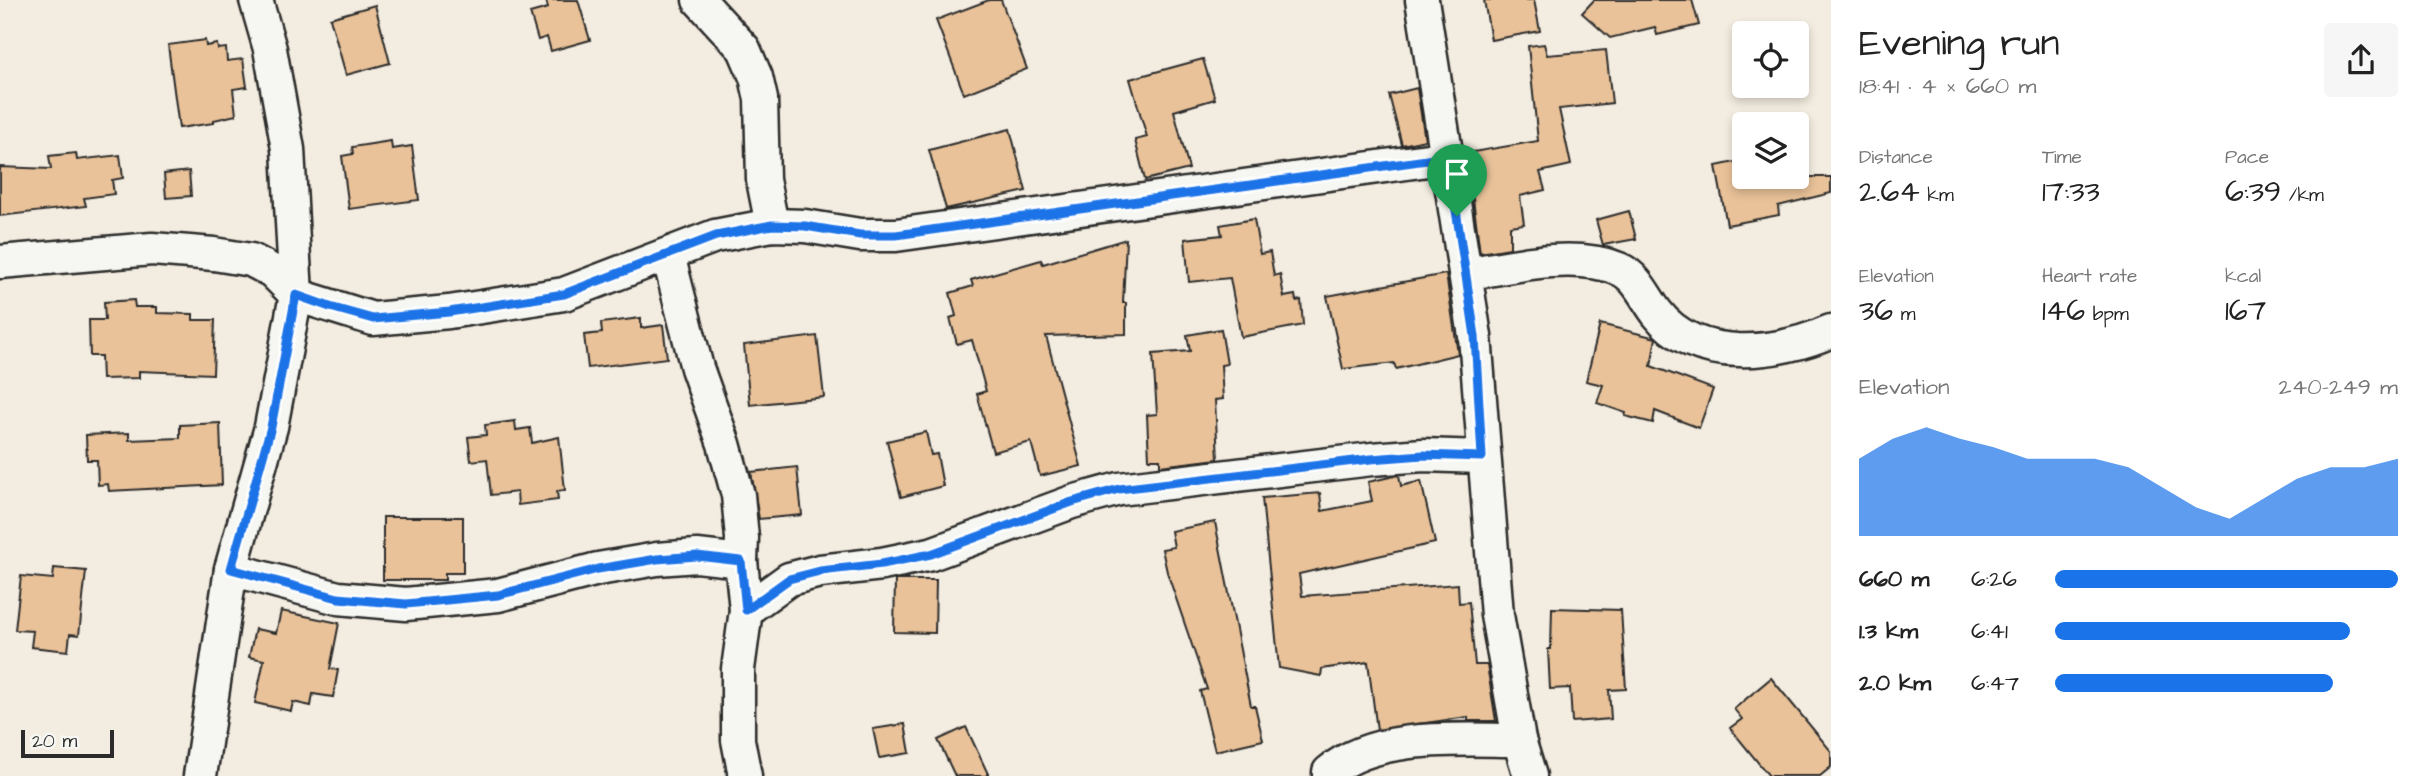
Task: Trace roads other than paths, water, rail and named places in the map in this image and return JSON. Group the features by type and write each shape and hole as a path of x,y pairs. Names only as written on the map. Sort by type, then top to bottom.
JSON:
{"street":[{"path":"200,776 231,569 271,427 296,295 288,149 270,49 256,0"},
{"path":"699,0 744,49 756,77 761,99 763,180 772,225"},
{"path":"1422,0 1475,336 1482,457 1497,615 1519,740 1530,776"},
{"path":"0,262 152,249 188,250 251,260 272,271 296,295 373,319 449,312 564,294 716,236 772,225 805,226 860,235 896,235 1448,157"},
{"path":"668,255 697,369 738,495 746,610 738,669 738,740 745,776"},
{"path":"1466,274 1528,263 1568,261 1606,265 1622,270 1633,278 1659,316 1689,339 1717,347 1762,351 1810,341 1831,331"},
{"path":"746,610 789,579 820,571 882,564 931,554 1072,502 1119,489 1371,459 1423,455 1482,457"},
{"path":"231,569 338,598 406,604 498,595 598,569 657,559 697,556 741,561"},
{"path":"1329,776 1329,772 1343,760 1379,747 1442,740 1519,740"}]}
